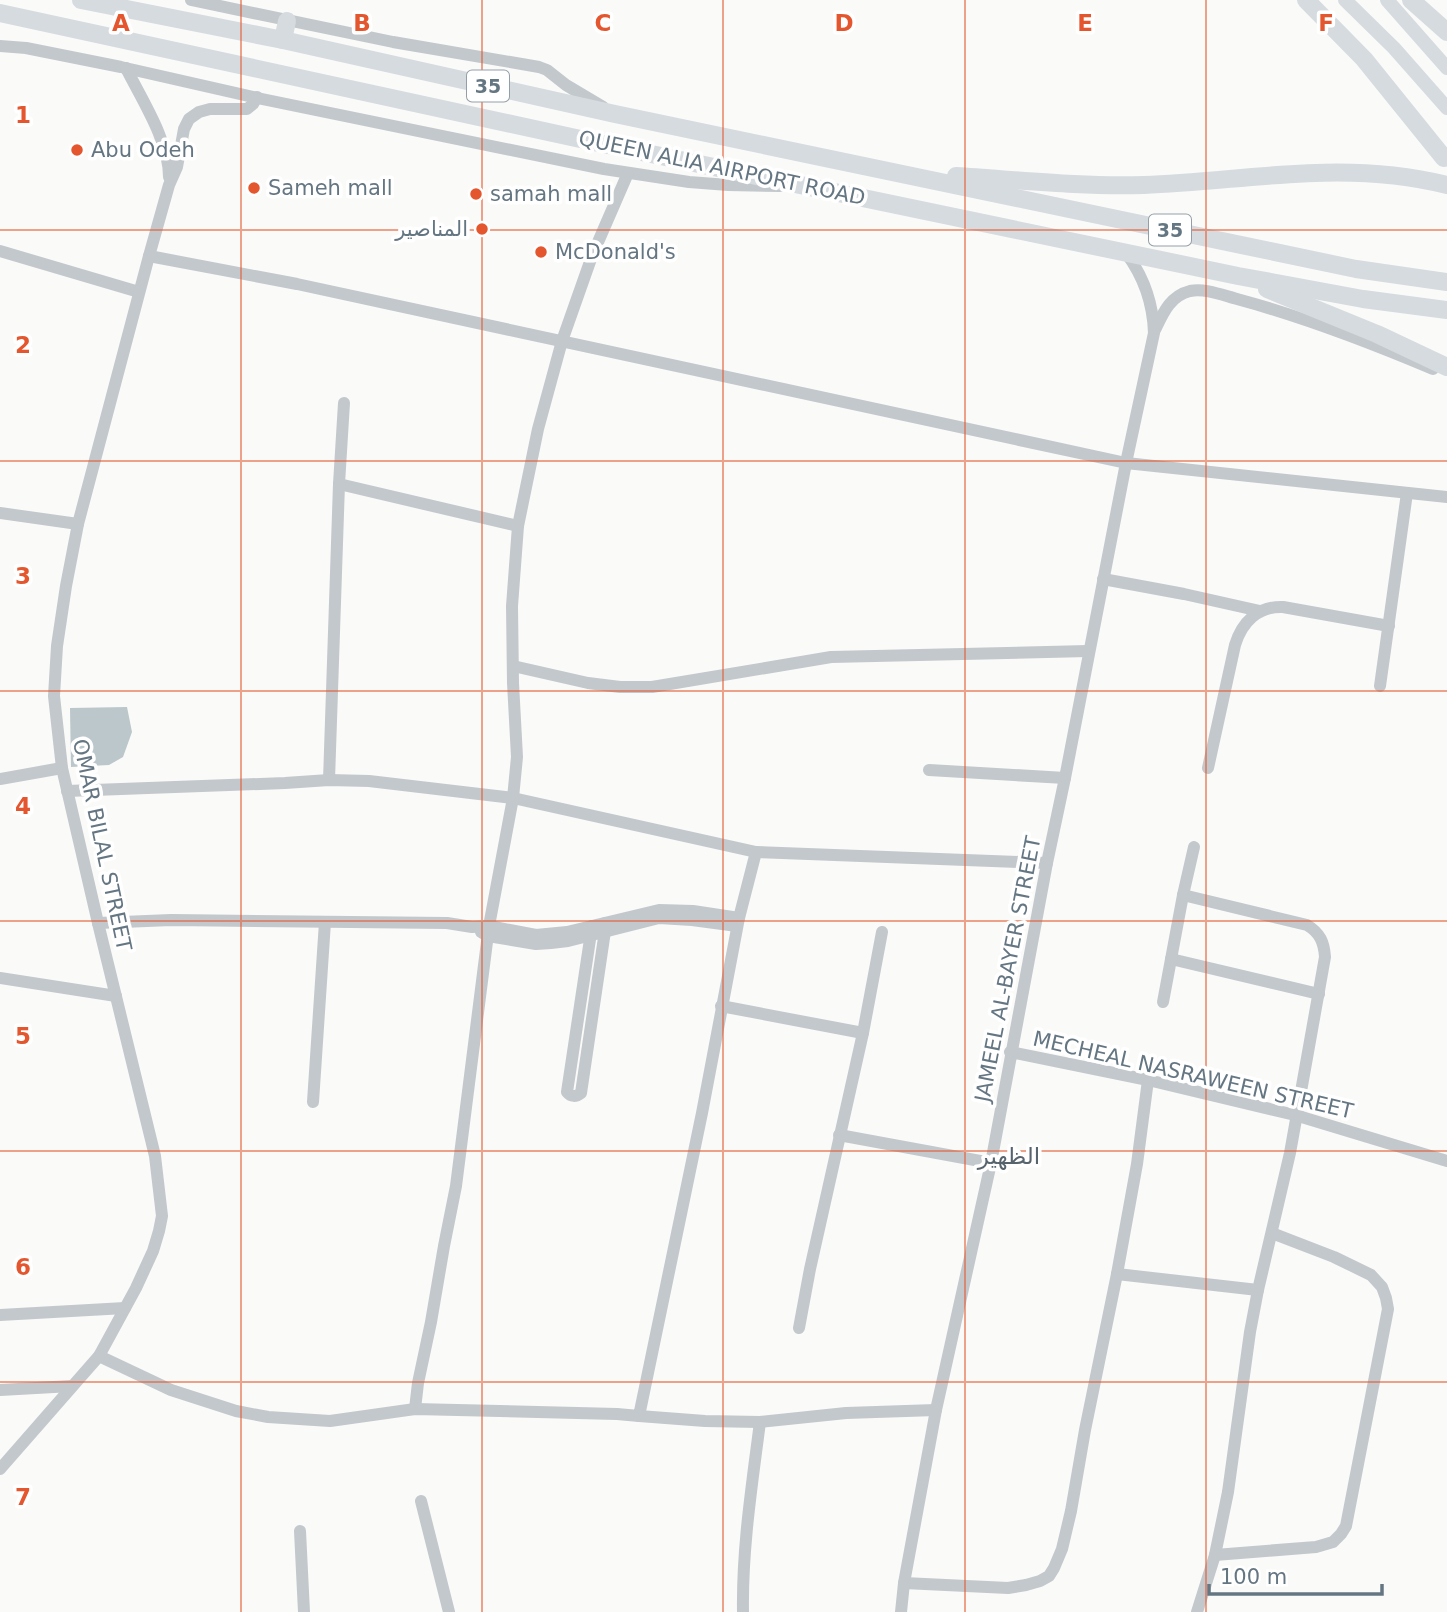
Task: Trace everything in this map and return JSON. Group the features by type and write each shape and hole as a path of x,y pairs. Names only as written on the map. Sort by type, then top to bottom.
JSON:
{"highway":[{"name":"QUEEN ALIA AIRPORT ROAD","path":"81,0 283,40 615,114 1356,269 1447,282"},
{"path":"1307,0 1364,59 1444,158"},
{"path":"1411,0 1447,32"},
{"name":"QUEEN ALIA AIRPORT ROAD","path":"0,13 1238,276 1363,299 1447,310"},
{"path":"283,40 287,21"},
{"path":"894,172 1085,185 1143,185 1298,172 1367,172 1447,185"},
{"path":"1238,276 1377,334 1447,367"}],"main road":[{"path":"1345,0 1394,48 1447,108"},
{"path":"1387,0 1447,68"}],"street":[{"path":"191,0 426,48 539,66 615,114"},
{"path":"0,46 26,48 126,68 628,173 728,185 807,186"},
{"name":"OMAR BILAL STREET","path":"126,68 164,145 169,165 169,185"},
{"name":"OMAR BILAL STREET","path":"0,1469 99,1356 153,1251 162,1216 155,1156 62,768 54,677 62,610 78,524 139,292 169,185 177,167 184,129 189,119 204,110 247,109 257,97"},
{"path":"415,1409 456,1186 489,931 513,798 517,757 512,595 518,526 538,429 562,341 592,256 628,173"},
{"path":"0,251 139,292"},
{"name":"JAMEEL AL-BAYER STREET","path":"1126,253 1139,273 1148,295 1154,333"},
{"path":"149,256 297,284 1126,463 1447,497"},
{"name":"JAMEEL AL-BAYER STREET","path":"901,1612 936,1410 991,1163 1088,651 1154,333 1165,310 1174,299 1187,292 1207,291 1307,321 1447,373"},
{"path":"329,780 344,403"},
{"path":"339,484 518,526"},
{"path":"1380,686 1407,493"},
{"path":"0,513 78,524"},
{"path":"1103,579 1260,611"},
{"path":"1208,768 1237,638 1249,619 1260,611 1283,607 1388,626"},
{"path":"513,666 588,683 652,687 831,657 1088,651"},
{"path":"0,779 62,768"},
{"path":"929,770 1065,778"},
{"path":"67,791 329,780 408,785 513,798 756,852 1047,863"},
{"path":"1163,1002 1194,846"},
{"path":"639,1416 702,1113 738,922 756,852"},
{"path":"1183,895 1307,925 1315,930 1324,944 1325,957 1290,1153 1250,1332 1228,1492 1215,1555 1197,1612"},
{"path":"98,923 171,920 447,923 489,931 536,935 598,929 659,918 738,922"},
{"path":"313,1102 325,922"},
{"path":"598,929 585,1068 581,1093 572,1096 567,1092 570,1067 598,929"},
{"path":"799,1328 863,1033 882,932"},
{"path":"1171,960 1319,994"},
{"path":"0,978 116,996"},
{"path":"721,1006 863,1033"},
{"name":"MECHEAL NASRAWEEN STREET","path":"1010,1052 1148,1080 1296,1115 1447,1161"},
{"path":"570,1067 585,1068"},
{"path":"904,1583 1008,1588 1040,1581 1049,1576 1054,1568 1062,1549 1071,1511 1117,1275 1137,1164 1148,1080"},
{"path":"839,1135 991,1163"},
{"path":"1215,1555 1317,1547 1333,1542 1342,1534 1350,1509 1388,1309 1381,1287 1371,1275 1334,1257 1272,1233"},
{"path":"1117,1275 1258,1290"},
{"path":"0,1315 125,1308"},
{"path":"99,1356 190,1397 236,1411 268,1417 330,1421 415,1409 617,1414 705,1422 760,1422 846,1413 936,1410"},
{"path":"0,1390 72,1386"},
{"path":"743,1612 745,1532 760,1422"},
{"path":"421,1502 449,1612"},
{"path":"300,1531 304,1612"}],"shaded area":[{"path":"127,707 132,732 123,757 109,765 71,767 70,708"}],"place":[{"name":"Abu Odeh","path":"77,150"},
{"name":"Sameh mall","path":"254,188"},
{"name":"samah mall","path":"476,194"},
{"name":"المناصير","path":"482,229"},
{"name":"McDonald's","path":"541,252"}],"district":[{"name":"الظهير","path":"1009,1156"}]}
